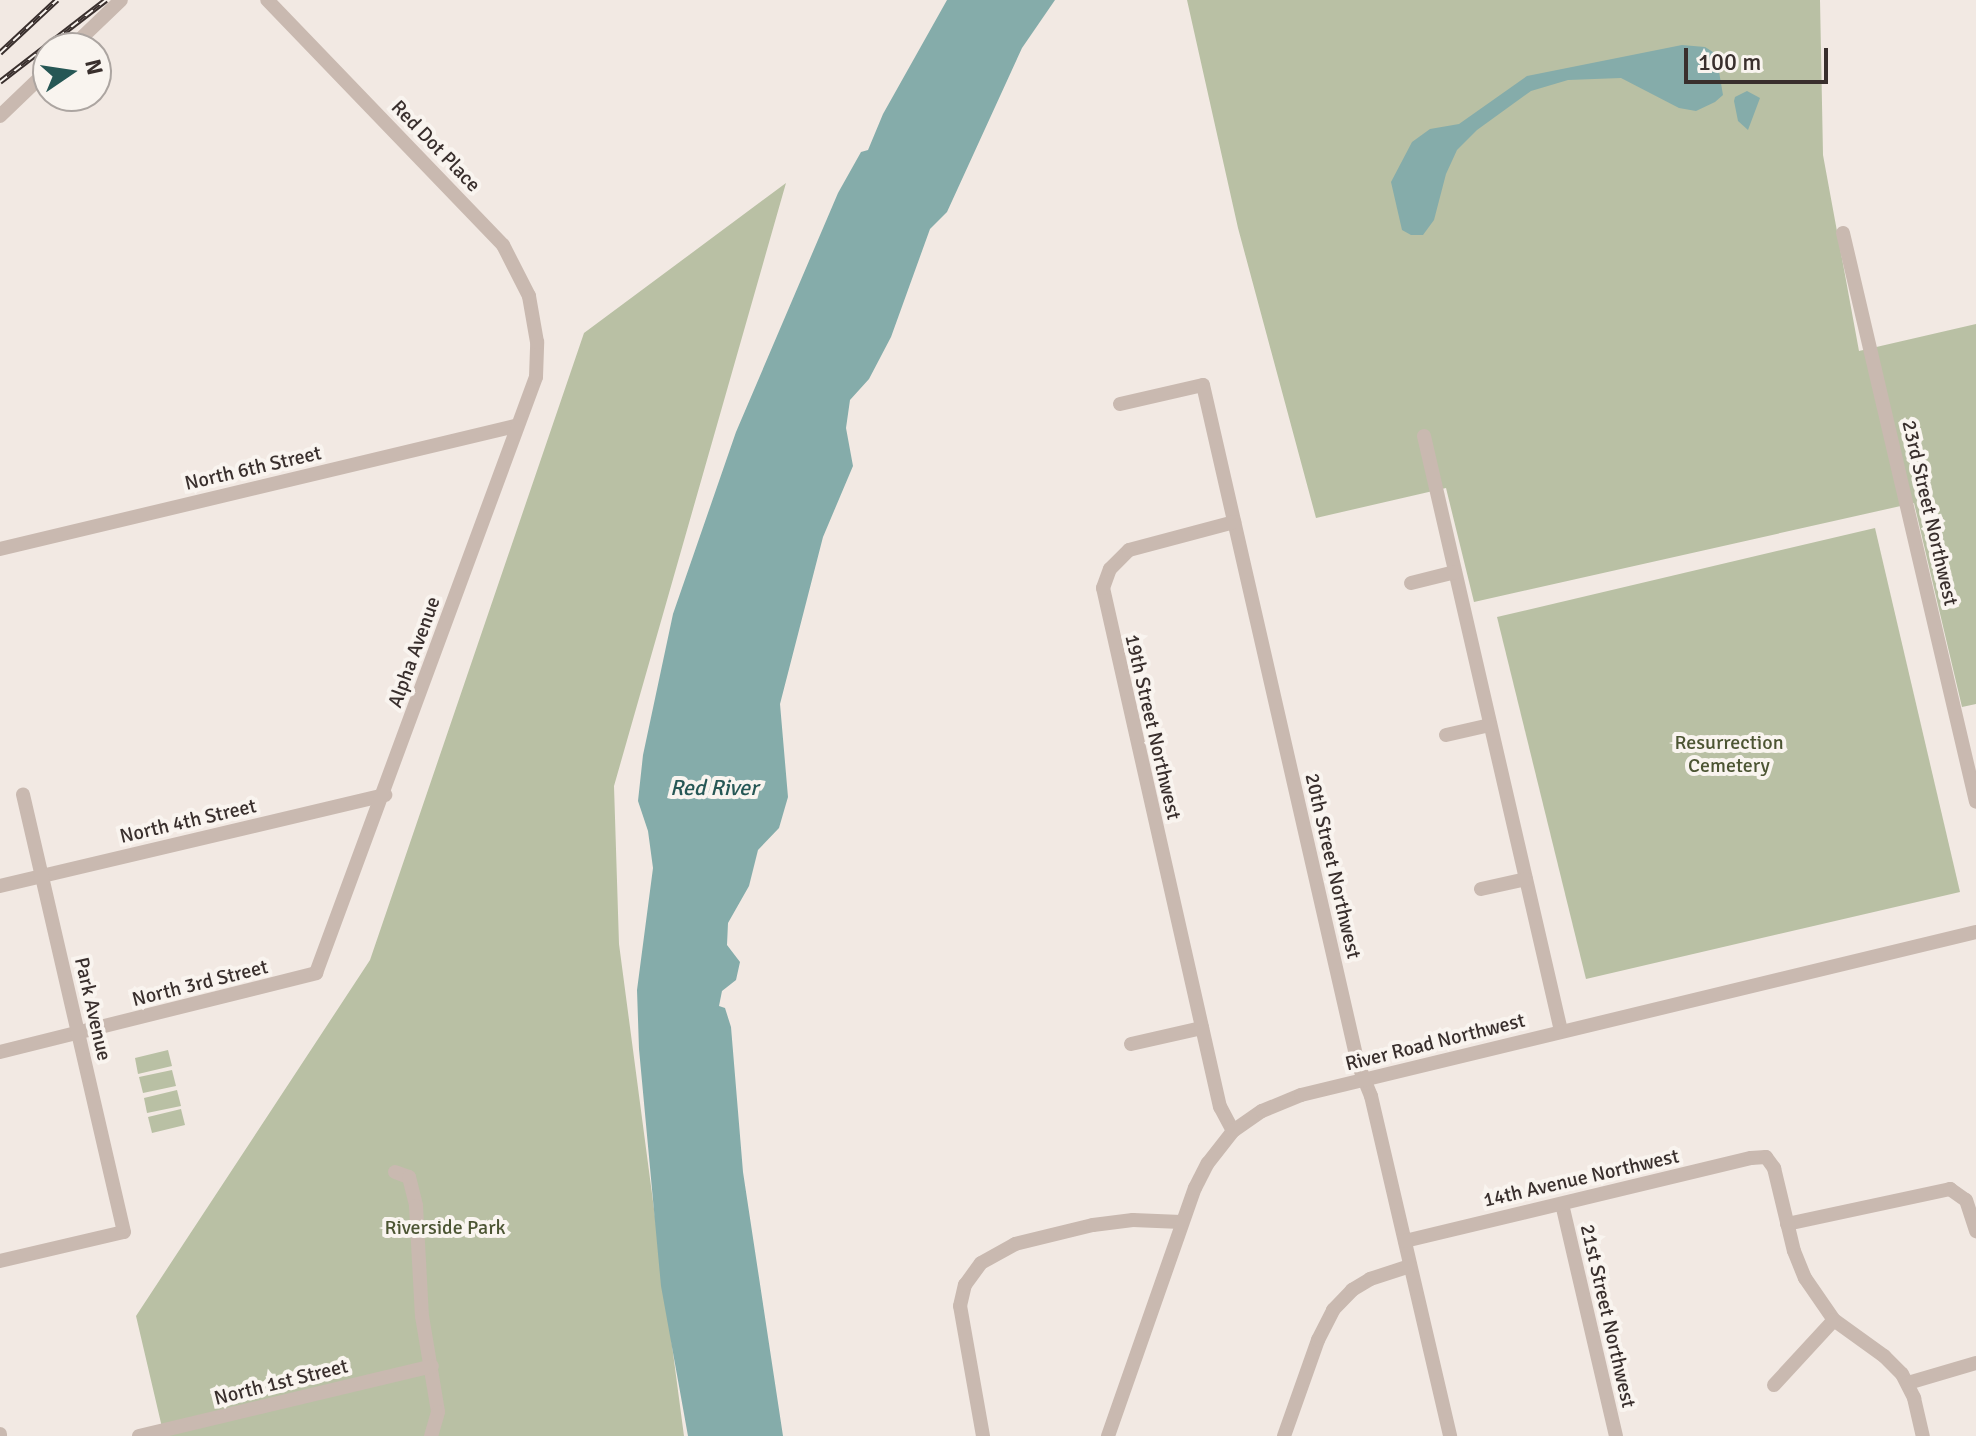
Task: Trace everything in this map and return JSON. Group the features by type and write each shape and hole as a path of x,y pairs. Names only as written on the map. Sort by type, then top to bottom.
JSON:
{"street":[{"path":"88,32 121,0"},
{"name":"Red Dot Place","path":"267,0 503,245 529,296 537,342"},
{"path":"0,116 32,85"},
{"name":"23rd Street Northwest","path":"1843,233 1976,802"},
{"name":"Alpha Avenue","path":"316,973 385,795 515,426 536,377 537,342"},
{"name":"20th Street Northwest","path":"1120,404 1203,385 1358,1064 1371,1096 1450,1436"},
{"name":"North 6th Street","path":"0,549 515,426"},
{"path":"1424,436 1561,1031"},
{"name":"19th Street Northwest","path":"1233,1131 1220,1107 1103,588 1110,569 1129,550 1234,522"},
{"path":"1411,583 1455,572"},
{"path":"1446,735 1490,725"},
{"name":"Park Avenue","path":"0,1261 124,1232 23,795"},
{"name":"North 4th Street","path":"0,886 385,795"},
{"path":"1481,889 1526,879"},
{"name":"River Road Northwest","path":"1108,1436 1181,1222 1201,1175 1233,1131 1262,1111 1288,1099 1976,932"},
{"name":"North 3rd Street","path":"0,1052 316,973"},
{"path":"1131,1044 1202,1028"},
{"name":"14th Avenue Northwest","path":"1405,1241 1751,1158 1766,1157 1774,1168 1787,1224"},
{"path":"395,1172 409,1177 416,1206 422,1316 438,1412 431,1436"},
{"path":"1923,1436 1908,1383 1884,1356 1834,1320 1805,1278 1787,1224 1950,1189 1966,1200 1976,1231"},
{"name":"21st Street Northwest","path":"1562,1204 1616,1436"},
{"path":"983,1436 960,1306 965,1285 981,1263 1015,1244 1093,1225 1133,1220 1181,1222"},
{"path":"1284,1436 1318,1340 1333,1310 1352,1290 1370,1279 1410,1266"},
{"path":"1774,1385 1834,1320"},
{"path":"1908,1383 1976,1363"},
{"name":"North 1st Street","path":"139,1436 171,1432 432,1366"}],"green space":[{"path":"1187,0 1820,0 1823,155 1859,351 1976,324 1976,704 1962,707 1914,503 1474,602 1446,488 1316,518 1238,228"},
{"name":"Riverside Park","path":"786,183 614,786 619,944 684,1436 164,1436 136,1316 370,960 584,333"},
{"name":"Resurrection Cemetery","path":"1875,528 1960,892 1586,979 1497,617"},
{"path":"168,1050 172,1066 138,1074 135,1058"},
{"path":"172,1070 176,1086 143,1093 139,1077"},
{"path":"177,1090 181,1106 147,1113 144,1098"},
{"path":"181,1109 185,1125 152,1133 148,1117"}],"water":[{"name":"Red River","path":"947,0 1055,0 1022,48 947,212 930,229 891,337 869,379 850,400 846,428 853,466 823,537 780,704 788,797 779,828 758,850 749,886 728,923 727,945 740,962 736,980 722,991 719,1006 725,1008 731,1027 743,1172 783,1436 688,1436 661,1286 639,1049 637,990 653,868 648,831 638,801 643,755 673,614 736,432 838,193 861,152 868,150 883,114"},
{"path":"1682,45 1705,47 1716,54 1723,95 1715,102 1696,111 1679,108 1621,78 1568,80 1531,91 1477,130 1457,150 1446,174 1434,220 1423,235 1411,235 1402,230 1391,182 1412,142 1430,129 1459,124 1527,76"},
{"path":"1747,91 1760,98 1748,130 1738,121 1734,101 1735,97"}],"railway":[{"path":"0,53 57,0"},
{"path":"0,82 106,0"}]}
